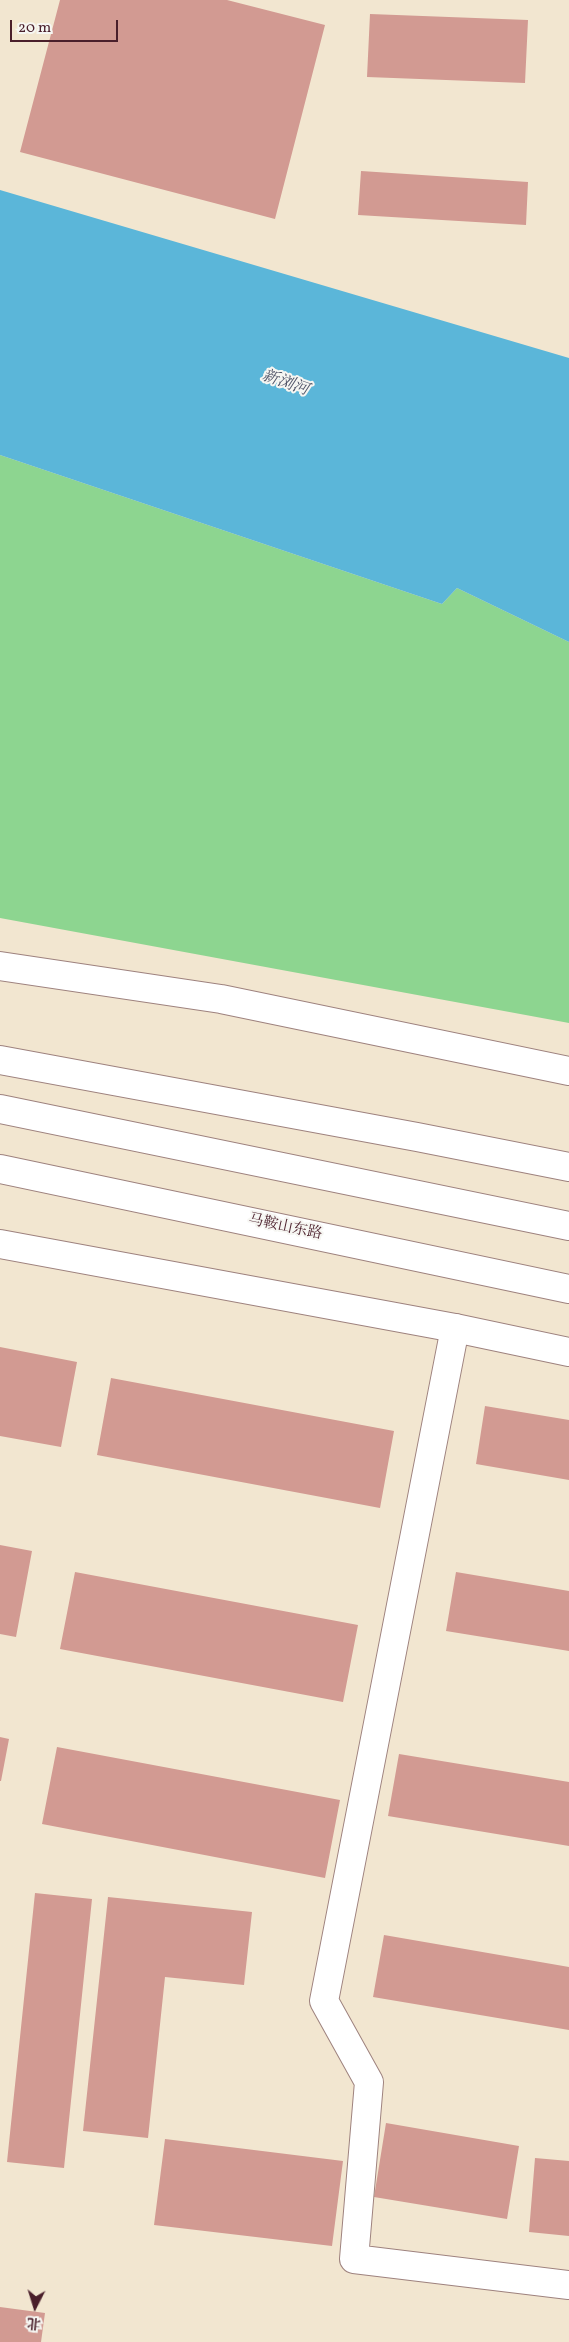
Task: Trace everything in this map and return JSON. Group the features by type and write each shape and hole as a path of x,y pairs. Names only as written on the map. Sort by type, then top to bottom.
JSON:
{"main road":[{"path":"0,966 221,999 569,1070"},
{"path":"0,1060 407,1135 569,1167"},
{"path":"0,1109 569,1226"},
{"name":"马鞍山东路","path":"0,1169 569,1289"},
{"path":"0,1244 455,1328 569,1352"},
{"path":"455,1328 324,2001 369,2082 354,2259 569,2285"}],"green space":[{"path":"0,455 442,604 457,588 569,642 569,1023 0,918"}],"water":[{"name":"新浏河","path":"0,190 569,358 569,642 457,588 442,604 0,455"}],"building":[{"path":"60,0 227,0 325,25 275,219 20,152"},
{"path":"370,14 528,20 525,83 367,77"},
{"path":"361,171 528,182 526,225 358,215"},
{"path":"0,1347 77,1362 61,1447 0,1436"},
{"path":"111,1378 394,1431 380,1508 97,1455"},
{"path":"485,1406 569,1420 569,1480 476,1464"},
{"path":"0,1545 32,1551 16,1637 0,1634"},
{"path":"75,1572 358,1625 343,1702 60,1649"},
{"path":"456,1572 569,1591 569,1651 446,1631"},
{"path":"0,1737 9,1739 1,1781 0,1781"},
{"path":"57,1747 340,1800 325,1878 42,1824"},
{"path":"399,1754 569,1782 569,1846 388,1816"},
{"path":"35,1893 92,1899 64,2168 7,2162"},
{"path":"108,1897 252,1912 244,1985 165,1977 148,2138 83,2131"},
{"path":"384,1935 569,1967 569,2030 373,1997"},
{"path":"386,2123 519,2146 507,2219 374,2197"},
{"path":"165,2139 343,2161 332,2246 154,2225"},
{"path":"535,2158 569,2161 569,2236 529,2232"},
{"path":"0,2307 45,2313 41,2342 0,2342"}]}
